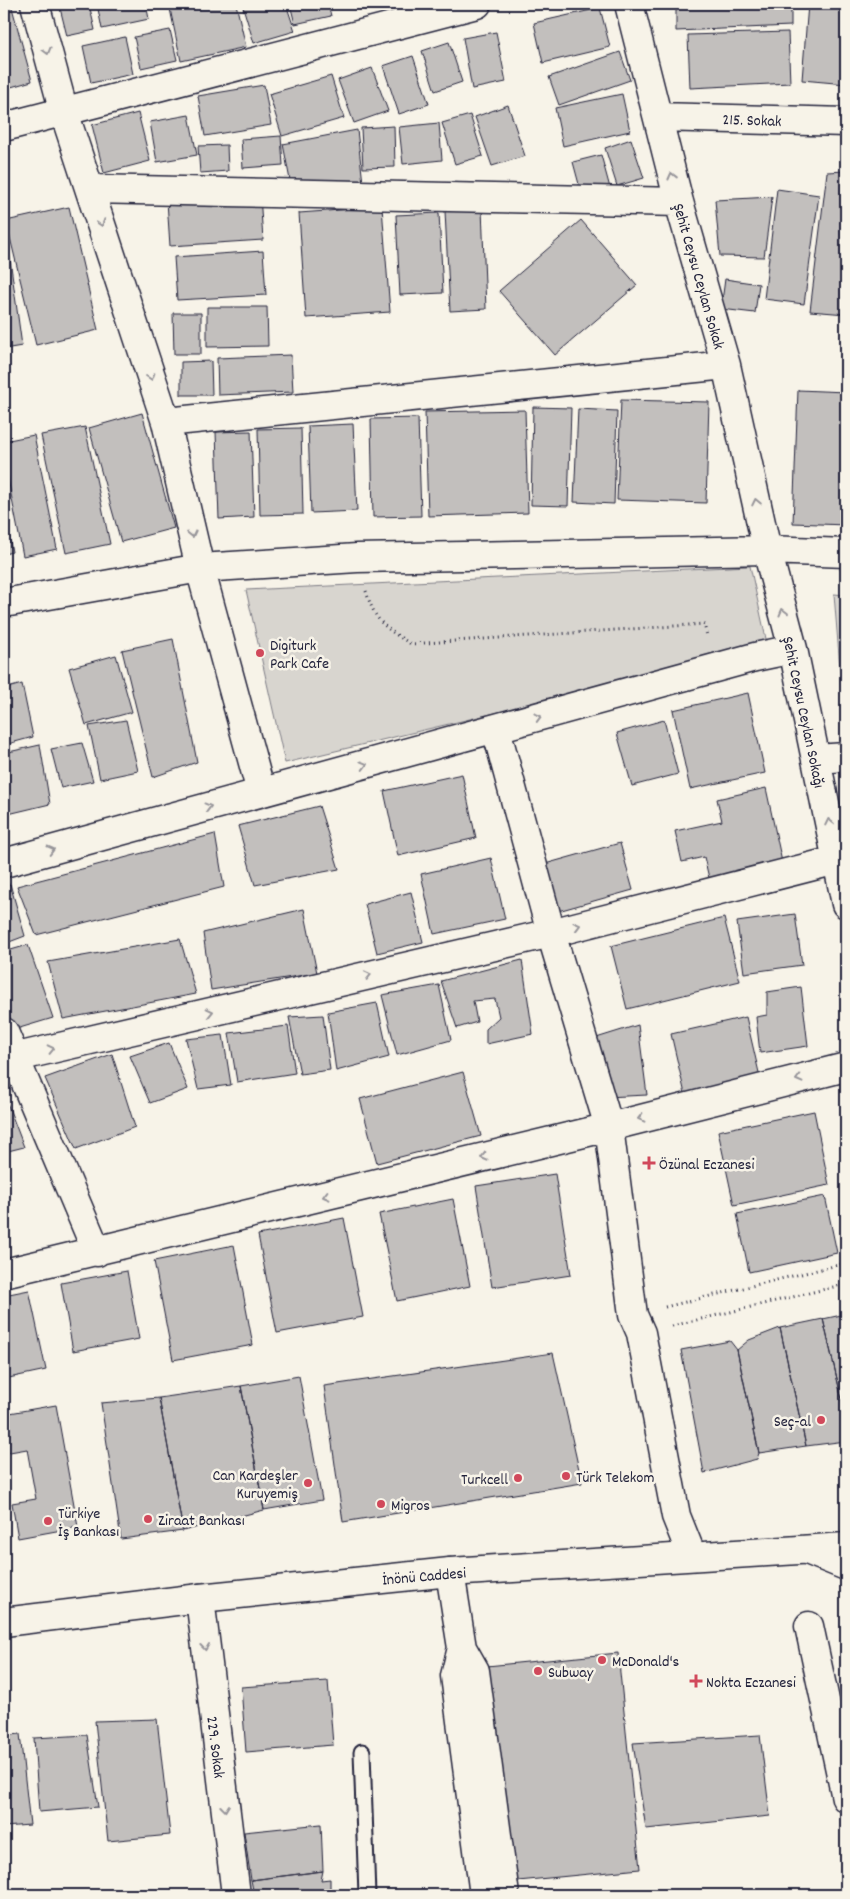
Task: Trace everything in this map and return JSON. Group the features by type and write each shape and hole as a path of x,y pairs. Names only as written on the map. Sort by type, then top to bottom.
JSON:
{"street":[{"path":"34,4 64,112 166,422 200,568 261,792"},
{"path":"4,127 477,4"},
{"name":"Şehit Ceysu Ceylan Sokak","path":"630,4 679,202 726,365 767,550"},
{"name":"215. Sokak","path":"658,117 846,122"},
{"path":"90,189 679,202"},
{"path":"166,422 726,365"},
{"path":"4,603 200,568 357,558 767,550 846,553"},
{"name":"Şehit Ceysu Ceylan Sokağı","path":"767,550 793,649 846,904"},
{"path":"4,863 714,668 793,649"},
{"path":"496,729 551,933 609,1127 637,1324 676,1516 692,1556"},
{"path":"816,759 846,757"},
{"path":"9,1059 551,933 837,860"},
{"path":"4,1032 9,1059 97,1252"},
{"path":"4,1273 609,1127 846,1067"},
{"name":"İnönü Caddesi","path":"4,1622 200,1598 450,1572 846,1547"},
{"path":"807,1550 846,1566"},
{"path":"450,1572 462,1648 474,1671 505,1895"},
{"name":"229. Sokak","path":"200,1598 236,1895"},
{"path":"810,1626 846,1798"},
{"path":"462,1648 455,1676 484,1895"}],"lane":[{"path":"362,1752 367,1895"}],"path":[{"path":"357,558 371,607 384,627 411,644 704,624 714,668"},
{"path":"637,1324 846,1263"},
{"path":"637,1324 846,1284"}],"shaded area":[{"path":"750,566 768,648 285,763 246,590"},
{"path":"834,594 846,595 846,743"}],"building":[{"path":"4,4 11,4 32,81 4,89"},
{"path":"59,4 89,4 95,30 67,36"},
{"path":"97,4 146,4 149,19 102,29"},
{"path":"169,4 236,4 246,47 181,61"},
{"path":"242,4 286,4 295,31 254,43"},
{"path":"290,4 328,4 331,16 295,24"},
{"path":"676,4 791,4 791,26 676,31"},
{"path":"808,4 846,4 846,84 802,80"},
{"path":"600,8 610,47 543,63 534,23"},
{"path":"170,30 177,60 141,68 134,37"},
{"path":"496,32 506,82 472,89 463,38"},
{"path":"788,32 790,83 690,88 688,35"},
{"path":"125,37 133,74 91,83 83,46"},
{"path":"449,42 462,82 435,91 422,51"},
{"path":"620,52 630,80 559,105 549,77"},
{"path":"413,56 429,104 399,114 383,66"},
{"path":"372,68 388,111 354,123 338,80"},
{"path":"331,76 344,118 282,136 269,94"},
{"path":"264,85 271,125 205,136 198,96"},
{"path":"622,94 630,131 563,146 555,108"},
{"path":"508,105 525,156 492,166 475,117"},
{"path":"138,113 150,161 104,173 92,125"},
{"path":"189,115 197,155 157,162 150,122"},
{"path":"470,115 483,156 455,164 442,123"},
{"path":"439,123 442,160 403,164 399,127"},
{"path":"394,126 395,167 363,168 361,128"},
{"path":"357,130 363,183 290,180 283,144"},
{"path":"281,136 283,165 243,168 241,139"},
{"path":"631,139 644,178 617,186 605,148"},
{"path":"227,145 228,171 200,173 198,146"},
{"path":"601,155 610,188 580,188 573,162"},
{"path":"846,171 846,314 810,311 827,172"},
{"path":"777,189 819,195 804,304 764,299"},
{"path":"260,195 263,240 170,246 167,201"},
{"path":"772,197 764,257 720,256 715,200"},
{"path":"69,207 98,330 36,345 6,221"},
{"path":"382,207 390,312 306,318 299,213"},
{"path":"482,209 486,309 450,311 445,211"},
{"path":"439,213 443,293 400,295 396,215"},
{"path":"581,220 637,285 555,355 499,291"},
{"path":"4,230 6,230 22,346 4,349"},
{"path":"263,251 266,295 177,300 174,257"},
{"path":"725,279 759,284 755,313 721,309"},
{"path":"207,307 267,307 268,346 207,347"},
{"path":"173,313 201,313 201,354 174,354"},
{"path":"291,355 293,392 218,395 217,358"},
{"path":"211,361 212,395 181,395 181,362"},
{"path":"798,390 846,392 846,525 793,523"},
{"path":"621,400 709,402 706,503 617,500"},
{"path":"533,407 571,408 568,506 531,505"},
{"path":"578,409 617,411 614,504 574,502"},
{"path":"525,410 528,513 428,516 425,412"},
{"path":"142,413 174,528 121,542 89,428"},
{"path":"418,418 421,516 373,517 371,419"},
{"path":"353,424 357,511 311,513 308,426"},
{"path":"85,427 110,544 66,553 41,435"},
{"path":"301,428 303,514 260,515 258,429"},
{"path":"251,431 254,517 219,519 216,432"},
{"path":"34,435 57,549 23,556 4,458 4,441"},
{"path":"4,511 12,552 4,554"},
{"path":"173,639 197,762 153,777 122,650"},
{"path":"116,655 132,712 86,725 69,668"},
{"path":"22,684 33,737 4,745 4,689"},
{"path":"748,693 765,773 690,789 673,710"},
{"path":"126,720 138,771 100,779 89,726"},
{"path":"664,720 678,774 632,786 617,733"},
{"path":"82,743 93,781 61,788 51,749"},
{"path":"40,745 50,804 4,815 4,753"},
{"path":"462,774 476,838 398,856 384,791"},
{"path":"766,788 782,862 709,878 704,857 682,862 675,831 722,821 717,799"},
{"path":"319,806 339,869 255,885 238,826"},
{"path":"215,834 224,887 36,935 17,886"},
{"path":"620,843 633,890 558,911 545,864"},
{"path":"491,858 505,919 434,934 421,874"},
{"path":"10,884 25,936 4,944 4,886"},
{"path":"411,892 423,942 377,953 365,904"},
{"path":"304,909 317,973 211,990 203,933"},
{"path":"795,914 802,965 744,973 737,922"},
{"path":"724,918 740,981 627,1009 611,946"},
{"path":"180,939 196,994 63,1019 48,962"},
{"path":"28,945 53,1018 13,1030 4,995 4,952"},
{"path":"522,960 533,1034 486,1044 486,1029 499,1017 495,999 473,1001 477,1022 457,1028 441,981"},
{"path":"439,985 451,1040 397,1055 382,995"},
{"path":"801,987 808,1046 760,1053 756,1017 767,1015 767,992"},
{"path":"377,1003 389,1057 336,1071 328,1012"},
{"path":"323,1015 330,1070 300,1074 289,1017"},
{"path":"746,1017 760,1077 685,1094 671,1034"},
{"path":"638,1025 647,1095 606,1097 590,1040"},
{"path":"288,1026 295,1073 237,1082 229,1033"},
{"path":"223,1035 231,1085 198,1089 186,1039"},
{"path":"169,1043 188,1089 150,1103 130,1056"},
{"path":"112,1054 135,1127 76,1149 45,1078"},
{"path":"463,1072 481,1136 377,1163 360,1099"},
{"path":"4,1095 24,1147 4,1152"},
{"path":"814,1111 829,1185 734,1205 718,1131"},
{"path":"555,1174 571,1275 492,1287 476,1186"},
{"path":"825,1196 837,1253 749,1272 737,1214"},
{"path":"453,1199 470,1286 397,1301 379,1214"},
{"path":"344,1218 363,1317 277,1333 258,1235"},
{"path":"234,1245 253,1345 173,1360 154,1261"},
{"path":"127,1271 139,1339 73,1351 61,1283"},
{"path":"29,1290 46,1370 4,1379 4,1295"},
{"path":"846,1314 846,1417 823,1319"},
{"path":"823,1319 846,1417 846,1441 806,1446 780,1328"},
{"path":"780,1328 806,1446 759,1453 737,1350 749,1340"},
{"path":"730,1341 737,1350 759,1453 757,1459 704,1473 681,1350"},
{"path":"553,1353 582,1483 343,1522 324,1386"},
{"path":"299,1376 322,1500 264,1510 241,1386"},
{"path":"241,1386 264,1510 183,1531 159,1398"},
{"path":"159,1398 183,1531 121,1539 101,1403"},
{"path":"56,1405 78,1527 18,1538 12,1503 36,1499 27,1449 4,1453 4,1414"},
{"path":"618,1653 640,1869 508,1882 487,1666"},
{"path":"328,1681 333,1745 246,1752 241,1687"},
{"path":"157,1719 170,1835 108,1841 95,1721"},
{"path":"20,1734 30,1825 4,1827 4,1736"},
{"path":"87,1735 98,1807 39,1812 34,1738"},
{"path":"760,1735 770,1816 646,1829 633,1743"},
{"path":"321,1824 323,1871 251,1880 244,1832"},
{"path":"323,1871 321,1880 330,1879 330,1895 254,1895 251,1880"}],"place":[{"name":"Digiturk Park Cafe","path":"260,653"},
{"name":"Özünal Eczanesi","path":"649,1163"},
{"name":"Seç-al","path":"821,1420"},
{"name":"Türk Telekom","path":"566,1476"},
{"name":"Turkcell","path":"518,1478"},
{"name":"Can Kardeşler Kuruyemiş","path":"308,1483"},
{"name":"Migros","path":"381,1504"},
{"name":"Ziraat Bankası","path":"148,1519"},
{"name":"Türkiye İş Bankası","path":"48,1521"},
{"name":"McDonald's","path":"602,1660"},
{"name":"Subway","path":"538,1671"},
{"name":"Nokta Eczanesi","path":"696,1681"}]}
